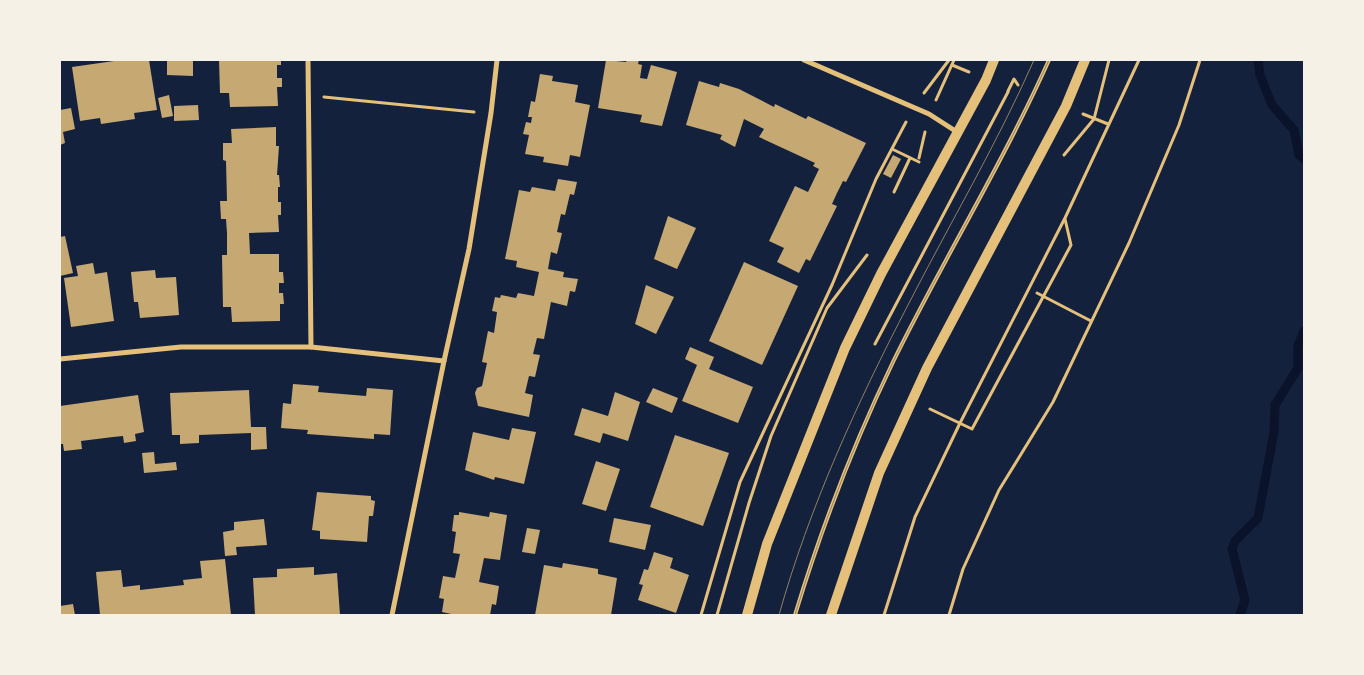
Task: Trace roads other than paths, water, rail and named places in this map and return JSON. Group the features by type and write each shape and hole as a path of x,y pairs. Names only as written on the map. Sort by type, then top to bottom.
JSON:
{"main road":[{"path":"747,615 766,544 845,348 881,274 986,80 994,60"},
{"path":"831,615 879,472 927,368 1066,106 1084,60"}],"street":[{"path":"308,60 311,347"},
{"path":"392,615 444,360 470,249 491,113 497,60"},
{"path":"804,60 914,106 957,132"},
{"path":"60,360 181,347 311,347 444,360"}],"lane":[{"path":"795,615 831,509 861,432 893,362 965,229 1030,102 1049,60"}],"waterway":[{"path":"1258,60 1260,75 1272,105 1294,130 1299,155 1304,159"},
{"path":"1240,615 1245,600 1232,549 1235,541 1258,518 1274,432 1275,405 1298,368 1298,346 1304,331"}],"tram line":[{"path":"779,615 805,535 853,418 908,305 1005,122 1034,60"},
{"path":"795,615 839,487 893,362 993,174 1049,60"}]}
